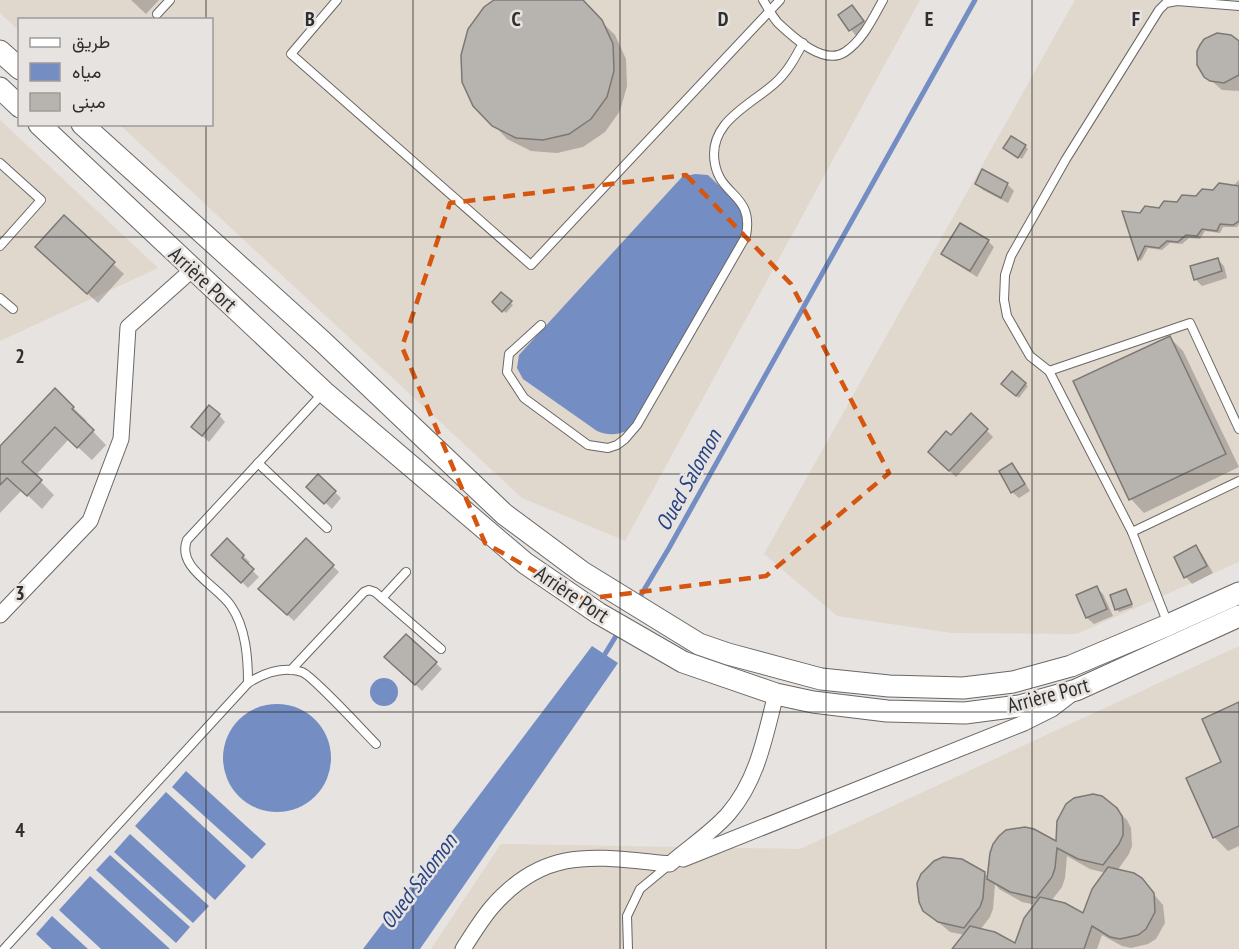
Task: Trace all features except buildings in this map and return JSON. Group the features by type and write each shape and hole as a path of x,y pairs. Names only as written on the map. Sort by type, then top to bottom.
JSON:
{"street":[{"path":"0,51 18,67"},
{"path":"0,88 18,104"},
{"name":"Arrière Port","path":"41,126 324,392 525,563 598,614 683,662 776,694 813,702 887,711 965,713 1019,705 1076,690 1239,616"},
{"name":"Arrière Port","path":"84,126 322,341 504,514 607,588 699,644 821,680 889,686 963,688 1013,682 1071,666 1239,592"},
{"path":"0,615 90,521 121,439 128,327 193,269"},
{"path":"463,949 491,908 516,882 546,866 574,858 614,858 670,864 1024,723 1052,709 1076,690"},
{"path":"670,864 729,814 749,785 759,760 776,694"}],"lane":[{"path":"157,14 171,0"},
{"path":"337,0 291,54 531,265 780,0"},
{"path":"763,0 779,23 815,52 824,56 844,53 860,37 883,0"},
{"path":"1168,625 1132,532 1049,371 1030,356 1007,316 1004,300 1005,275 1011,256 1066,159 1158,10 1166,3 1177,1 1239,6"},
{"path":"541,325 509,354 507,372 524,398 588,445 608,448 625,440 637,425 746,236 748,225 743,202 722,181 715,164 715,146 718,137 727,121 735,113 776,82 791,64 803,43"},
{"path":"0,163 41,200 0,246"},
{"path":"0,298 13,309"},
{"path":"1049,371 1190,323 1239,429"},
{"path":"248,683 248,655 231,606 193,567 184,549 188,540 324,392"},
{"path":"258,463 327,528"},
{"path":"1132,532 1239,481"},
{"path":"382,598 406,572"},
{"path":"291,670 364,592 369,590 382,598 441,649"},
{"path":"302,659 305,673 376,744"},
{"path":"4,949 248,683 266,674 285,669 305,673"},
{"path":"628,949 627,916 640,889 670,864"}],"highlighted area":[{"path":"686,175 791,284 889,473 766,576 584,599 485,543 402,347 450,203"}],"shaded area":[{"path":"0,0 920,0 625,541 522,498 121,126 213,126 213,18 18,18 18,30 0,13"},
{"path":"1075,0 1239,0 1239,562 1077,634 952,633 837,616 764,554"},
{"path":"0,120 158,268 0,341"},
{"path":"1239,646 1239,949 431,949 501,844 800,849"}],"water":[{"path":"695,174 708,175 743,209 746,224 741,238 629,430 605,434 597,431 523,379 517,368 519,355 682,177"},
{"path":"592,646 618,663 420,949 363,949"},
{"path":"384,678 394,682 398,692 394,702 384,706 374,702 370,692 374,682"},
{"path":"277,704 298,708 315,720 327,737 331,758 327,779 315,796 298,808 277,812 256,808 239,796 227,779 223,758 227,737 239,720 256,708"},
{"path":"186,771 266,844 252,859 172,787"},
{"path":"166,792 246,866 215,900 135,826"},
{"path":"130,834 209,906 193,923 114,852"},
{"path":"110,855 190,927 176,943 96,870"},
{"path":"90,876 170,949 101,949 59,910"},
{"path":"52,916 88,949 52,949 36,934"}],"waterway":[{"name":"Oued Salomon","path":"638,600 975,0"},
{"name":"Oued Salomon","path":"602,659 619,631"}]}
